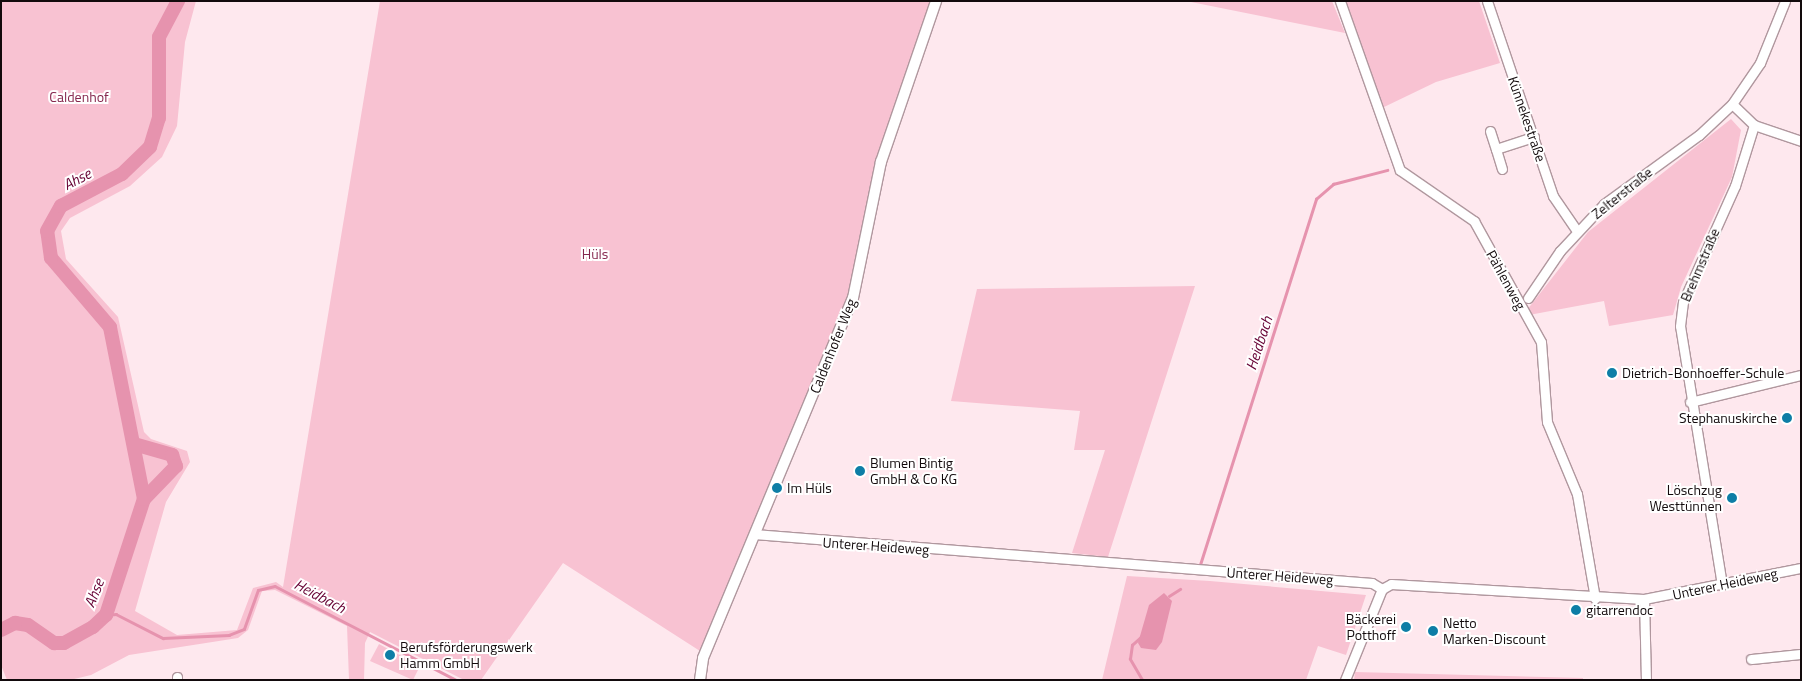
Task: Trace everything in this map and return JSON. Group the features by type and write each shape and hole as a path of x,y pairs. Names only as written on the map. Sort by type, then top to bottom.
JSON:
{"main road":[{"name":"Caldenhofer Weg","path":"700,680 703,658 854,298 881,162 936,1"}],"street":[{"name":"Pählenweg","path":"1340,1 1400,170 1474,221 1541,342 1547,422 1577,494 1595,598"},
{"name":"Künnekestraße","path":"1487,1 1553,196 1577,231"},
{"path":"1785,1 1760,63 1732,104 1754,125 1801,141"},
{"name":"Zelterstraße","path":"1528,298 1577,231 1604,204 1699,135 1732,104"},
{"name":"Brehmstraße","path":"1722,585 1680,342 1683,302 1735,186 1754,125"},
{"path":"1490,131 1502,169"},
{"path":"1496,149 1534,137"},
{"path":"1690,402 1801,375"},
{"name":"Unterer Heideweg","path":"754,534 1372,583 1382,589 1391,584 1595,598 1644,599 1801,568"},
{"path":"1345,680 1382,589"},
{"path":"1644,599 1646,680"},
{"path":"1751,659 1801,654"}],"green space":[{"name":"Hüls","path":"1,1 196,1 185,42 177,126 162,157 130,186 70,218 61,231 66,259 118,317 144,432 151,439 187,451 190,462 166,502 135,611 177,635 237,630 253,588 276,582 283,587 380,1 931,1 849,295 700,651 563,563 481,680 464,680 370,632 365,643 364,680 349,680 347,626 275,590 262,591 248,630 238,638 129,655 91,675 70,680 7,680 1,665"},
{"path":"1186,1 1332,1 1345,33"},
{"path":"1344,1 1479,1 1500,63 1436,82 1382,108"},
{"path":"1731,119 1741,130 1732,177 1681,287 1673,315 1609,326 1604,301 1529,315 1527,310 1588,232"},
{"path":"1195,286 1108,557 1072,553 1105,450 1074,450 1080,411 951,401 977,289"},
{"path":"1127,576 1210,581 1366,595 1346,655 1318,646 1306,680 1102,680"},
{"path":"379,644 420,666 413,680 370,661"},
{"path":"1355,672 1583,678 1583,680 1354,680"}],"shaded area":[{"path":"1164,593 1172,601 1162,642 1156,650 1141,648 1138,643 1149,605"}],"waterway":[{"name":"Ahse","path":"1,630 15,623 28,625 54,643 64,643 93,627 106,615 144,499 110,327 51,258 47,231 61,206 122,174 150,147 159,118 159,37 178,1"},
{"name":"Heidbach","path":"1199,568 1316,199 1333,184 1387,170"},
{"name":"Ahse","path":"134,444 172,455 176,466 144,499"},
{"name":"Heidbach","path":"106,615 116,614 163,638 229,635 244,629 258,590 275,586 456,680"},
{"name":"Heidbach","path":"1169,596 1180,589"},
{"name":"Heidbach","path":"1142,636 1132,645 1130,659 1142,680"}],"place":[{"name":"Dietrich-Bonhoeffer-Schule","path":"1612,373"},
{"name":"Stephanuskirche","path":"1787,418"},
{"name":"Blumen Bintig GmbH & Co KG","path":"860,471"},
{"name":"Im Hüls","path":"777,488"},
{"name":"Löschzug Westtünnen","path":"1732,498"},
{"name":"gitarrendoc","path":"1576,610"},
{"name":"Bäckerei Potthoff","path":"1406,627"},
{"name":"Netto Marken-Discount","path":"1433,631"},
{"name":"Berufsförderungswerk Hamm GmbH","path":"390,655"}],"park label":[{"name":"Caldenhof","path":"79,97"}]}
